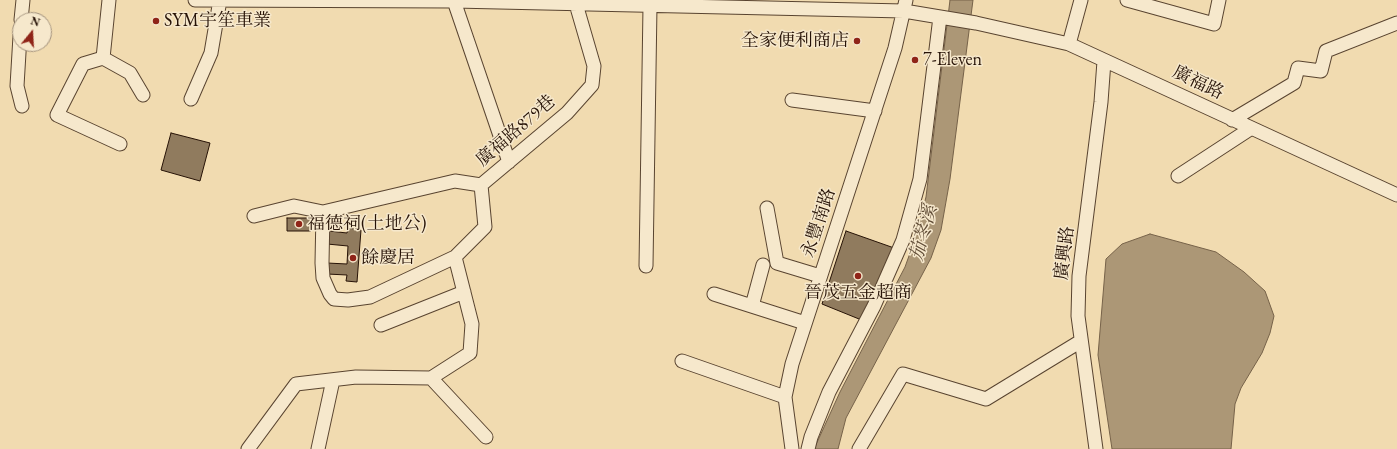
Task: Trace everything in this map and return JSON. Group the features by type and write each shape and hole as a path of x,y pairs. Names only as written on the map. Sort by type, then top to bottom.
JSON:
{"street":[{"path":"21,12 22,0"},
{"path":"103,58 109,0"},
{"path":"195,0 454,1 650,6 905,6 942,17 920,179 903,240 874,306 829,392 811,437 808,449"},
{"path":"191,99 210,53 220,0"},
{"path":"1069,44 1081,0"},
{"path":"1127,0 1214,24 1219,0"},
{"path":"454,1 510,162"},
{"name":"廣福路879巷","path":"323,212 323,278 330,294 334,299 348,300 370,297 455,257 485,227 482,185 567,113 592,85 594,66 576,4"},
{"path":"646,266 650,6"},
{"name":"永豐南路","path":"791,448 785,397 792,364 875,111 905,6"},
{"name":"廣福路","path":"942,17 976,23 1069,44 1179,94 1250,129 1397,195"},
{"path":"1232,120 1294,84 1298,68 1321,71 1326,51 1397,23"},
{"path":"19,52 17,86 22,106"},
{"path":"120,144 57,115 84,64 103,58 130,73 143,95"},
{"name":"廣興路","path":"1096,449 1078,316 1079,276 1101,109 1104,61"},
{"path":"792,100 875,111"},
{"path":"1178,176 1250,129"},
{"path":"254,216 294,206 323,212 455,181 482,185"},
{"path":"768,208 777,263 820,276"},
{"path":"248,449 296,384 356,377 431,378 470,353 472,324 455,257"},
{"path":"752,306 763,265"},
{"path":"380,325 464,292"},
{"path":"714,294 805,323"},
{"path":"859,449 903,374 986,399 1081,341"},
{"path":"682,361 785,397"},
{"path":"431,378 486,437"},
{"path":"318,449 333,380"}],"water":[{"name":"茄苳溪","path":"950,0 973,0 950,179 941,230 931,258 846,418 838,449 814,449 840,392 905,267 914,242 926,197"},
{"path":"1150,234 1216,252 1244,272 1265,291 1274,316 1270,333 1262,353 1241,388 1235,404 1231,449 1112,449 1098,355 1106,259 1122,244"}],"building":[{"path":"171,133 210,143 200,181 161,170"},
{"name":"福德祠(土地公)","path":"287,218 311,218 311,231 287,231"},
{"name":"餘慶居","path":"348,228 361,230 357,282 346,281 347,275 327,274 327,263 347,264 348,246 327,244 329,231 347,233"},
{"name":"晉茂五金超商","path":"846,231 897,249 864,321 822,304"}],"place":[{"name":"SYM宇笙車業","path":"156,21"},
{"name":"全家便利商店","path":"857,41"},
{"name":"7-Eleven","path":"915,60"},
{"name":"福德祠(土地公)","path":"299,224"},
{"name":"餘慶居","path":"353,258"},
{"name":"晉茂五金超商","path":"858,276"}]}
